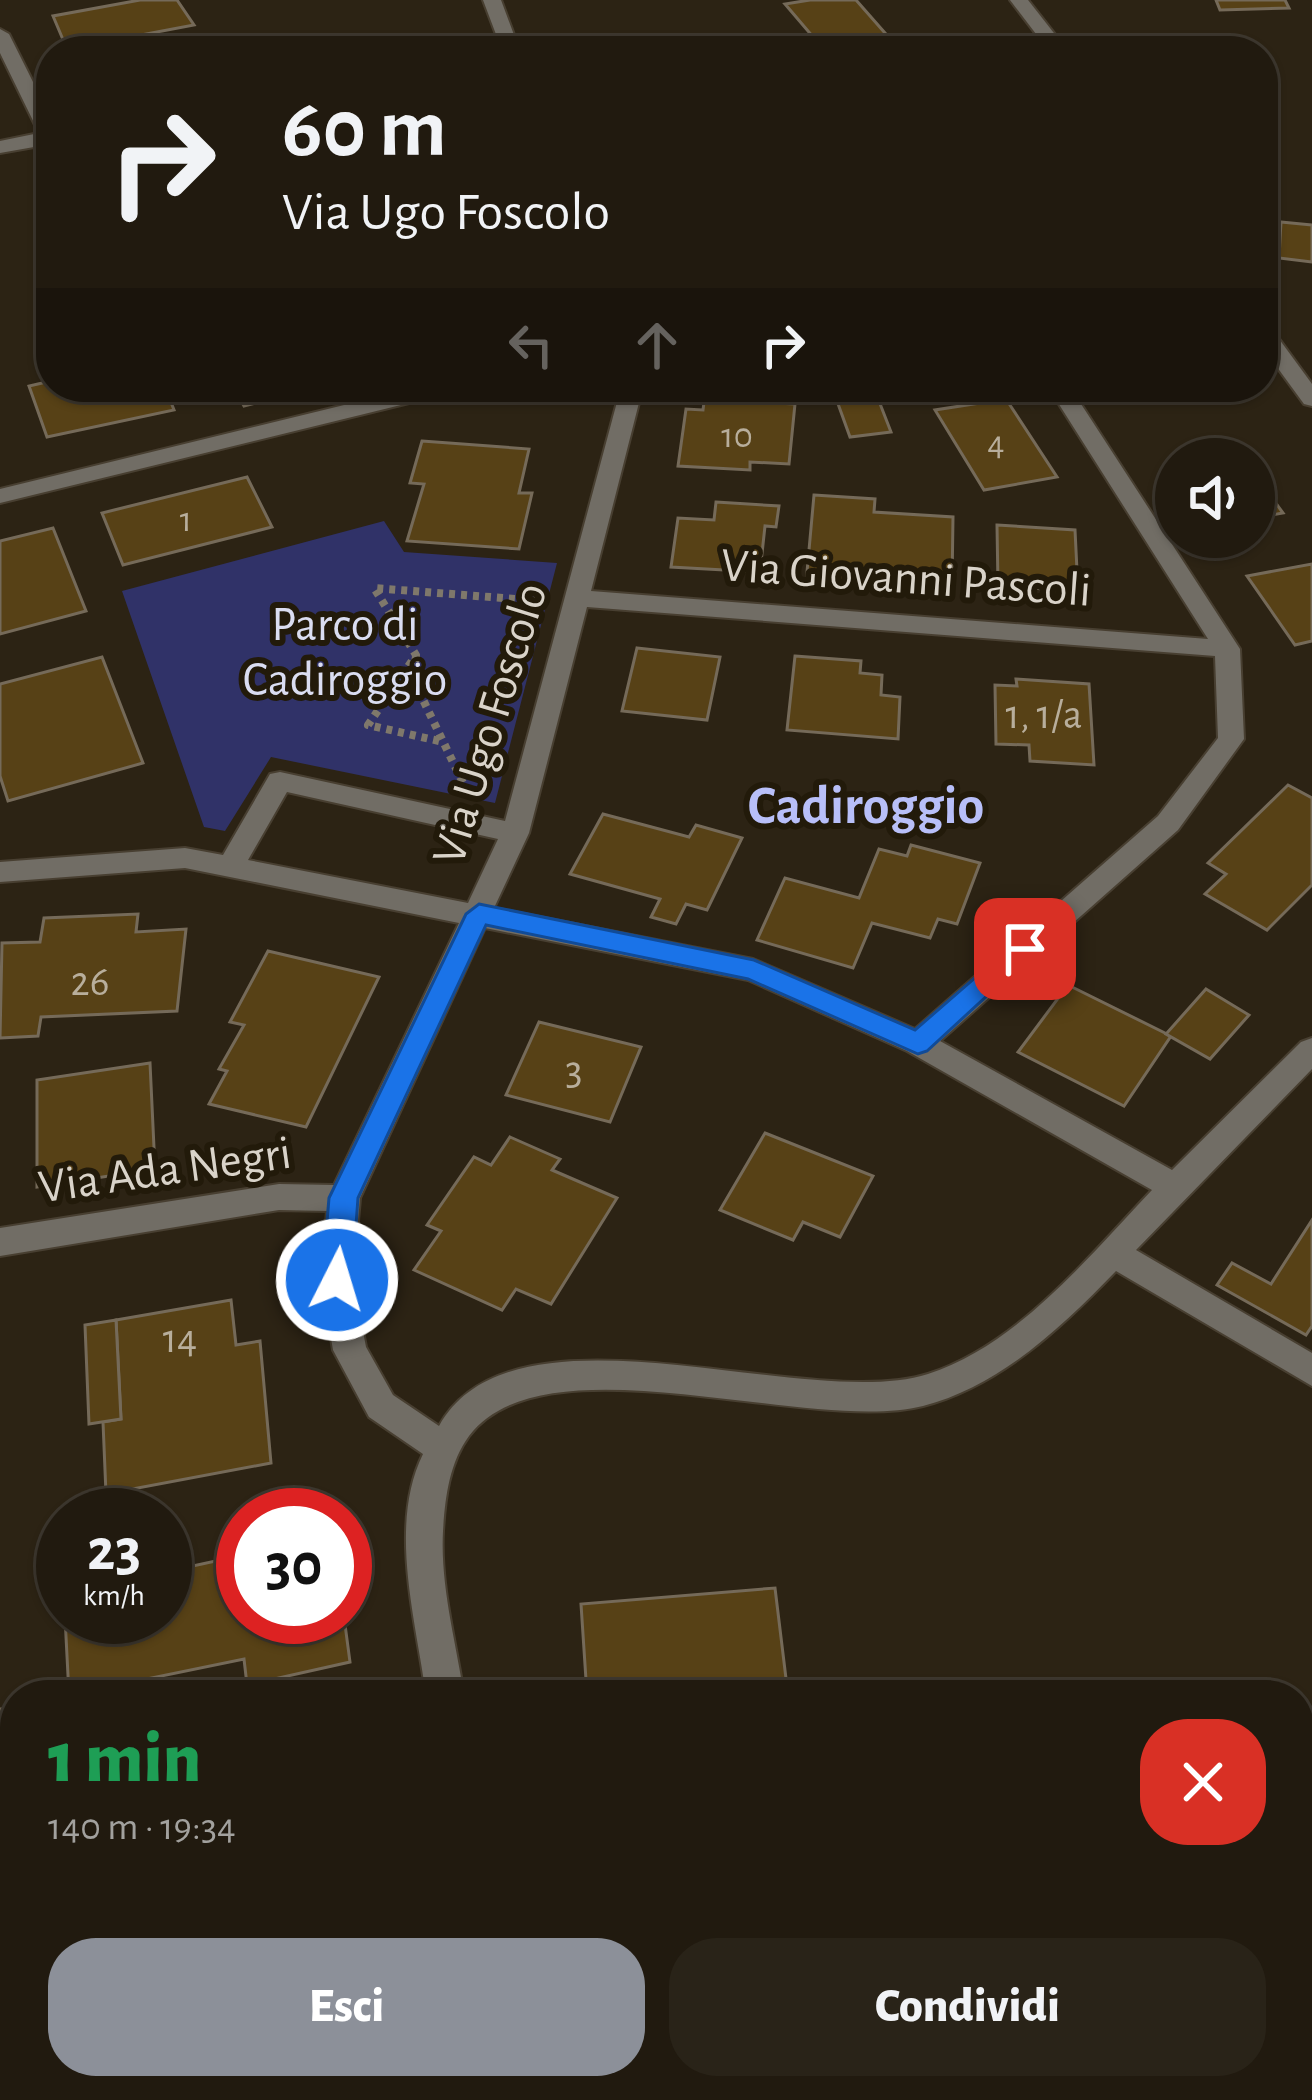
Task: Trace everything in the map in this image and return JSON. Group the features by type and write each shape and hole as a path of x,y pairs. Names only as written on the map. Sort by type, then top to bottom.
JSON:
{"street":[{"path":"492,0 506,36"},
{"path":"1019,0 1047,36"},
{"path":"0,34 36,107"},
{"path":"0,147 36,140"},
{"path":"1278,353 1312,399"},
{"path":"0,496 385,402"},
{"name":"Via Ugo Foscolo","path":"628,402 578,598 501,830 479,914 754,970 918,1043 1174,1187"},
{"path":"918,1043 1168,823 1231,739 1227,649 1069,402"},
{"name":"Via Giovanni Pascoli","path":"578,598 1227,649"},
{"path":"230,865 280,781 501,830"},
{"path":"0,872 185,858 479,914"},
{"name":"Via Ada Negri","path":"439,1445 381,1406 350,1350 337,1280 344,1198 479,914"},
{"path":"443,1680 425,1533 439,1445 489,1395 528,1379 606,1372 825,1396 925,1391 1000,1354 1114,1253 1312,1050"},
{"name":"Via Ada Negri","path":"0,1242 279,1197 344,1198"},
{"path":"1114,1253 1312,1371"}],"path":[{"path":"501,830 440,741 413,679 416,655 374,588 545,601 578,598"},
{"path":"416,655 368,725 440,741"}],"green space":[{"name":"Parco di Cadiroggio","path":"384,521 404,552 557,563 495,803 271,757 225,831 204,827 122,591"}],"building":[{"path":"140,0 177,0 194,25 136,36 61,36 53,16"},
{"path":"856,0 888,36 812,36 785,4"},
{"path":"1216,0 1285,0 1289,8 1220,10"},
{"path":"1281,222 1312,225 1312,262 1279,258"},
{"path":"36,384 36,402 171,402 174,410 47,437 29,386"},
{"path":"704,402 795,404 789,464 750,462 750,470 678,466 686,409 703,410"},
{"path":"837,402 879,402 891,432 850,437"},
{"path":"1008,402 1057,477 984,490 935,410"},
{"path":"422,441 529,449 519,493 532,493 519,549 407,541 424,484 410,483"},
{"path":"247,477 272,527 123,565 102,513"},
{"path":"814,495 875,499 874,512 953,517 952,585 898,581 899,570 868,568 867,587 806,583"},
{"path":"716,502 779,506 776,527 765,526 760,572 671,567 678,518 714,520"},
{"path":"997,525 1075,530 1078,591 998,586"},
{"path":"53,528 86,611 0,634 0,541"},
{"path":"1312,564 1312,641 1295,645 1247,576"},
{"path":"637,648 720,657 707,720 622,711"},
{"path":"795,656 861,661 860,673 882,675 881,695 900,697 898,739 787,730"},
{"path":"102,657 143,763 8,801 0,776 0,684"},
{"path":"1016,679 1089,684 1094,765 1030,761 1029,745 996,744 995,685 1017,686"},
{"path":"1288,785 1312,798 1312,885 1267,930 1205,894 1226,874 1208,863"},
{"path":"603,814 689,837 696,825 742,838 707,910 686,904 676,924 651,917 660,899 570,874"},
{"path":"911,845 980,863 957,924 938,919 930,938 872,923 853,968 757,940 785,878 859,898 879,849 907,856"},
{"path":"138,914 136,932 186,929 177,1011 41,1017 38,1036 0,1038 2,943 40,942 44,918"},
{"path":"268,951 379,977 306,1127 209,1104 227,1071 219,1069 244,1025 230,1022"},
{"path":"1068,985 1171,1036 1124,1106 1018,1052"},
{"path":"1206,989 1249,1015 1210,1059 1166,1034"},
{"path":"539,1022 641,1047 610,1122 506,1095"},
{"path":"150,1063 155,1169 37,1187 37,1080"},
{"path":"765,1133 873,1176 840,1237 803,1222 793,1240 720,1210"},
{"path":"510,1137 560,1159 552,1170 617,1198 551,1304 516,1289 502,1310 414,1270 441,1231 427,1225 474,1157 491,1165"},
{"path":"1312,1220 1312,1326 1306,1335 1217,1285 1232,1263 1271,1284"},
{"path":"231,1300 236,1345 260,1341 271,1463 138,1488 106,1488 103,1422 121,1419 116,1320"},
{"path":"116,1320 121,1419 89,1424 85,1325"},
{"path":"216,1561 216,1644 348,1644 350,1662 269,1680 246,1680 244,1659 142,1680 68,1680 66,1644 192,1644 192,1566"},
{"path":"775,1588 786,1680 586,1680 581,1604"}],"district":[{"name":"Cadiroggio","path":"866,807"}],"route":[{"path":"337,1280 344,1198 479,914 754,970 918,1043 1025,949"}]}
